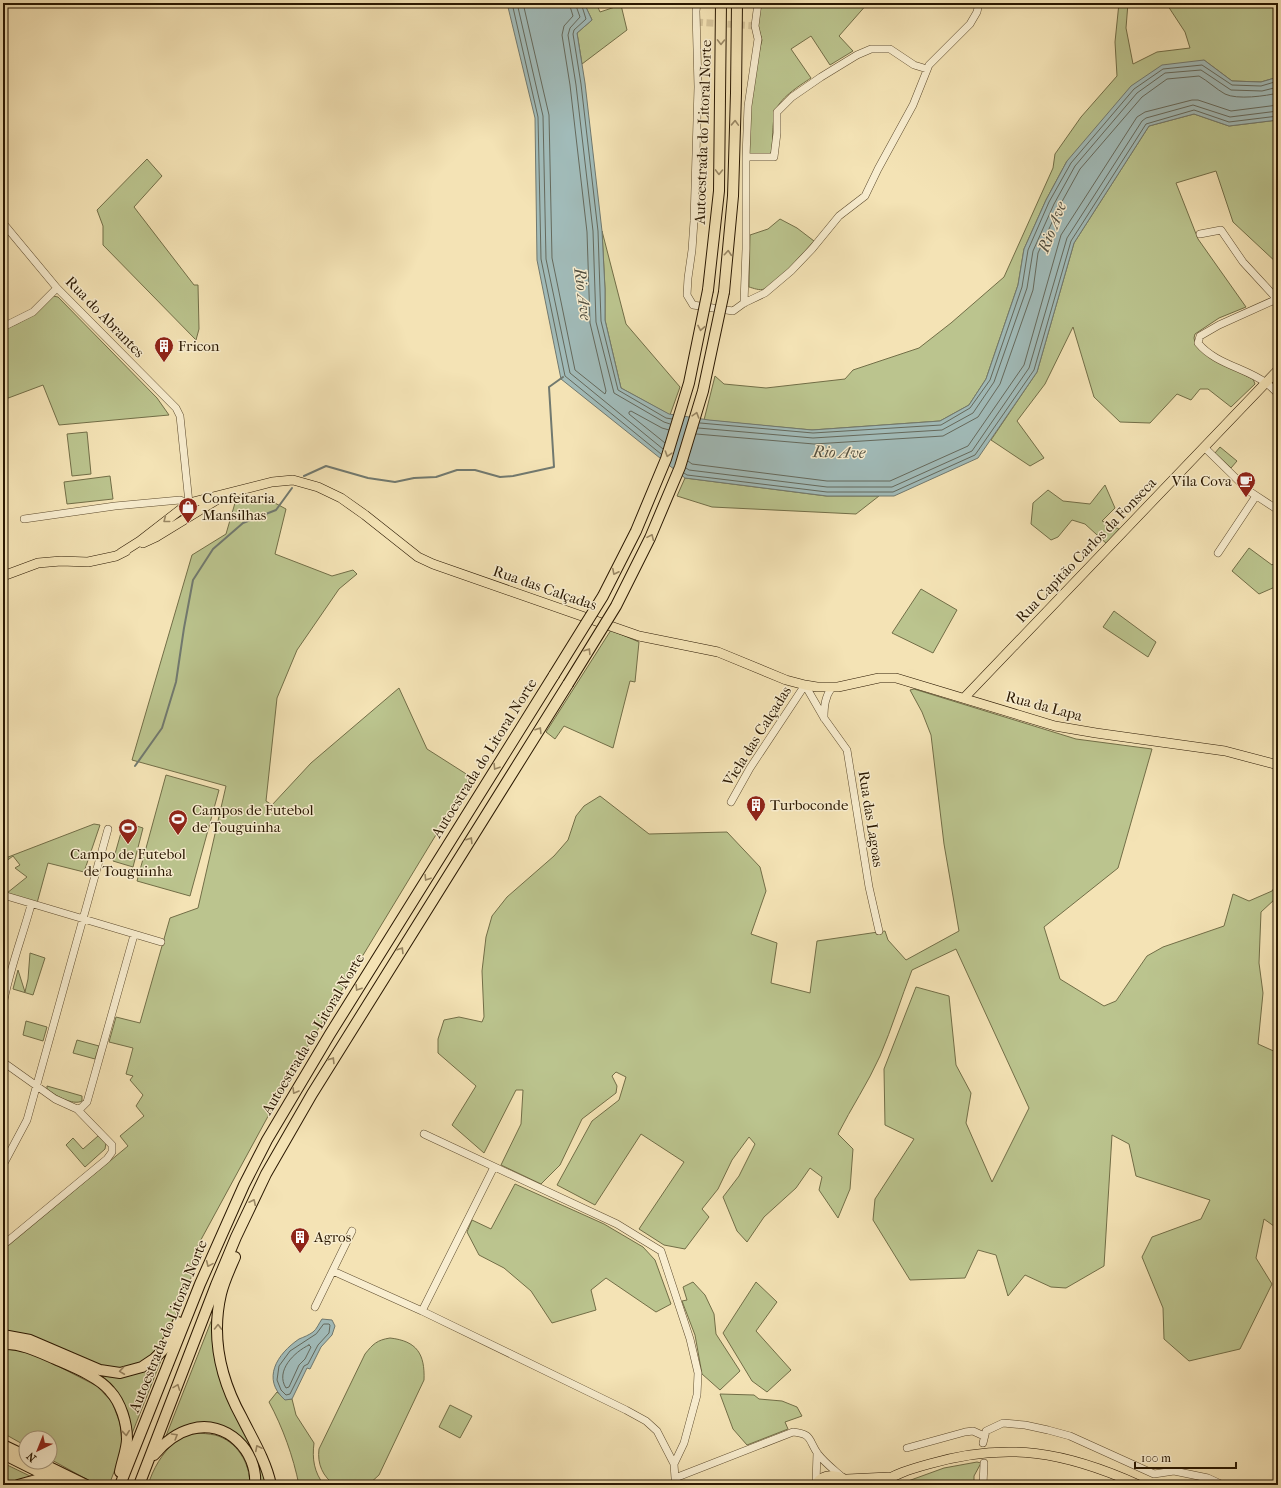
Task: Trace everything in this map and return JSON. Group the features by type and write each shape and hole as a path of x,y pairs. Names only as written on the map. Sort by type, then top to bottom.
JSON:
{"highway":[{"name":"Autoestrada do Litoral Norte","path":"120,1485 200,1284 244,1184 267,1140 294,1092 603,596 636,531 666,459 689,383 708,290 719,191 721,3"},
{"name":"Autoestrada do Litoral Norte","path":"139,1485 216,1284 236,1237 266,1174 312,1094 616,606 650,538 680,467 703,391 724,292 733,196 737,3"},
{"path":"236,1237 240,1243 221,1294 218,1322 220,1361 225,1381 233,1401 263,1459 271,1485"},
{"path":"3,1335 30,1340 100,1370 120,1373 142,1367 154,1359 163,1350 200,1284"},
{"path":"3,1344 30,1348 64,1362 92,1377 110,1391 119,1407 125,1424 127,1440 117,1485"},
{"path":"148,1463 161,1446 173,1437 192,1428 210,1428 229,1434 246,1449 254,1466 255,1485"},
{"path":"3,1444 18,1452"},
{"path":"3,1454 62,1484"},
{"path":"55,1470 86,1485"},
{"path":"18,1485 36,1480 62,1484"}],"main road":[{"name":"Rua Capitão Carlos da Fonseca","path":"964,698 1278,370"},
{"name":"Rua das Calçadas","path":"227,493 272,482 293,480 318,487 341,498 418,557 433,564 639,636 718,652 786,680 805,685"},
{"path":"3,576 38,564 88,562 116,556 140,541 189,503 227,493"},
{"path":"121,553 156,537 227,493"},
{"path":"189,503 194,513"},
{"name":"Rua da Lapa","path":"805,685 816,688 838,687 879,678 896,678 1055,726 1225,751 1278,765"},
{"path":"816,1484 828,1476 847,1480 889,1477 914,1468 961,1455 993,1451 1008,1451 1043,1454 1071,1459 1096,1467 1139,1485"},
{"path":"878,1485 889,1477"}],"street":[{"path":"697,3 698,88 694,221 687,295 693,305 733,311 744,303 765,293 791,271 812,249 839,216 865,196 913,105 929,65 970,24 977,12 979,3"},
{"path":"744,303 746,249 746,157 750,89 758,39 755,26 758,3"},
{"path":"746,157 774,157 777,133 777,112 792,97 857,55 871,49 890,49 914,65 927,69"},
{"name":"Rua do Abrantes","path":"3,223 57,288 176,408 180,416 189,503"},
{"path":"1200,234 1222,230 1243,262 1277,299 1219,325 1200,336 1198,343 1203,349 1217,358 1266,382 1278,394"},
{"path":"3,327 33,312 57,288"},
{"path":"1204,447 1256,496 1278,509"},
{"path":"1218,553 1256,496"},
{"path":"24,519 116,506 180,500 189,503"},
{"name":"Rua das Lagoas","path":"805,685 824,718 847,750 869,887 879,931"},
{"name":"Viela das Calçadas","path":"731,802 750,768 805,685"},
{"path":"824,718 826,695 832,687"},
{"path":"3,1164 26,1120 108,829"},
{"path":"3,895 31,905 161,942"},
{"path":"3,1005 5,981 18,951 31,905"},
{"path":"77,1109 81,1108 87,1102 134,935"},
{"path":"3,1062 55,1099 77,1109 112,1145 112,1152 107,1159 3,1245"},
{"path":"424,1134 617,1224 661,1251 690,1339 698,1373 697,1395 684,1443 674,1464"},
{"path":"422,1311 494,1167"},
{"path":"315,1307 352,1231"},
{"path":"333,1271 422,1311 646,1421 657,1431 674,1464 675,1478 793,1432 802,1433 811,1439 817,1453 847,1480"},
{"path":"907,1448 973,1431 983,1440 986,1430 1003,1423 1025,1425 1070,1436 1154,1474 1174,1471 1208,1478 1223,1485"},
{"path":"816,1484 817,1453"},
{"path":"983,1485 984,1463"}],"green space":[{"path":"584,3 596,3 600,12 621,5 627,30 582,64 577,33 592,20"},
{"path":"770,3 868,3 839,36 853,51 830,65 811,36 791,49 811,78 790,93 777,108 773,122 772,152 766,156 751,155 748,152 750,110 758,56 762,40 758,27 759,9"},
{"path":"1119,3 1128,3 1126,28 1133,64 1157,52 1190,48 1185,32 1166,3 1278,3 1278,77 1261,82 1232,81 1204,60 1067,161 1046,200 1024,249 1018,285 986,379 969,405 940,421 812,430 704,420 715,376 724,384 766,388 845,379 853,370 919,348 951,323 1004,277 1053,168 1055,154 1081,117 1117,76 1115,42"},
{"path":"1194,114 1229,126 1278,120 1278,264 1233,222 1216,171 1176,183 1198,239 1246,307 1219,318 1195,334 1194,338 1196,346 1216,361 1253,379 1255,384 1231,407 1208,389 1200,389 1191,400 1177,394 1150,423 1120,422 1094,397 1073,327 1045,384 1017,421 1044,458 1030,466 991,440 1037,372 1074,243 1149,126"},
{"path":"147,159 162,176 134,207 194,285 198,285 199,329 196,340 103,245 103,226 97,210"},
{"path":"780,219 797,228 814,241 790,268 775,282 761,290 749,287 750,235 768,229"},
{"path":"602,231 626,324 680,387 670,415 621,388 605,320"},
{"path":"53,296 58,297 157,398 169,415 59,425 43,385 3,400 3,330 35,314"},
{"path":"87,432 91,474 72,476 67,434"},
{"path":"1220,447 1237,461 1231,468 1215,453"},
{"path":"110,476 113,499 67,504 64,482"},
{"path":"685,478 826,496 879,496 856,514 712,507 677,496"},
{"path":"1105,485 1115,508 1102,521 1121,530 1107,544 1085,524 1072,520 1058,537 1051,540 1031,524 1033,503 1048,490 1063,501 1090,504"},
{"path":"273,502 286,509 275,554 332,576 353,570 357,574 339,589 297,650 277,698 266,801 272,805 311,763 399,688 427,749 471,777 291,1074 197,1247 201,1254 167,1333 160,1344 141,1362 129,1367 115,1368 103,1366 37,1338 20,1333 3,1332 3,1250 128,1146 120,1136 144,1116 136,1106 143,1095 130,1080 133,1076 126,1074 133,1048 109,1042 116,1017 140,1023 170,918 198,908 226,786 132,760 192,555 226,534 235,503"},
{"path":"1249,548 1272,565 1276,561 1278,563 1278,589 1275,587 1259,594 1232,571"},
{"path":"921,589 957,610 933,653 892,633"},
{"path":"1114,611 1156,642 1148,657 1103,627"},
{"path":"611,630 639,642 635,682 630,681 613,748 564,726 555,739 546,732"},
{"path":"914,689 1076,739 1152,749 1118,868 1044,927 1060,979 1104,1006 1116,1001 1147,956 1163,947 1224,926 1233,894 1249,901 1272,891 1278,882 1278,901 1275,899 1261,912 1259,963 1263,993 1258,1044 1278,1053 1278,1229 1264,1219 1256,1258 1272,1284 1240,1349 1189,1361 1164,1339 1163,1308 1142,1257 1152,1237 1201,1219 1210,1200 1136,1176 1129,1144 1112,1135 1104,1266 1066,1288 1051,1287 1025,1275 1008,1296 996,1255 978,1250 965,1278 910,1280 873,1220 875,1199 914,1139 885,1125 884,1069 916,987 949,996 956,1065 971,1093 966,1123 992,1182 1029,1108 956,949 912,970 880,1056 838,1134 853,1149 850,1189 838,1218 819,1190 822,1177 810,1168 796,1188 764,1217 747,1242 737,1231 723,1197 739,1176 755,1144 749,1137 732,1160 718,1189 702,1209 709,1217 685,1249 664,1245 639,1229 684,1162 641,1134 595,1205 557,1185 592,1121 619,1100 626,1077 616,1072 612,1076 617,1086 616,1093 582,1119 560,1165 541,1184 501,1165 521,1124 523,1090 516,1090 484,1153 452,1125 476,1086 438,1053 438,1039 444,1020 459,1017 482,1022 484,1017 482,971 486,937 492,916 507,897 554,856 568,840 576,816 584,806 600,796 649,834 727,832 760,867 766,891 751,934 777,943 771,983 810,993 817,941 885,931 888,940 906,960 959,931 944,844 931,735 922,712 910,690"},
{"name":"Campos de Futebol de Touguinha","path":"166,775 219,790 190,896 137,881"},
{"name":"Campo de Futebol de Touguinha","path":"124,822 143,828 133,867 113,861"},
{"path":"94,824 100,825 84,872 48,863 37,903 7,893 27,877 15,868 20,865 13,856 5,862 3,859"},
{"path":"30,953 45,958 33,995 13,989 18,970 25,992 28,979"},
{"path":"26,1021 47,1027 43,1041 23,1035"},
{"path":"77,1040 99,1046 95,1059 73,1053"},
{"path":"47,1086 82,1096 82,1101 74,1102 64,1099 47,1089"},
{"path":"98,1136 106,1143 105,1149 85,1167 66,1145 73,1138 83,1149"},
{"path":"515,1184 604,1224 643,1247 655,1260 671,1304 656,1312 606,1278 591,1290 596,1310 552,1323 531,1291 504,1268 479,1255 467,1232 472,1220 491,1229"},
{"path":"693,1282 705,1295 714,1314 716,1334 740,1371 720,1390 702,1374 695,1335 682,1301 687,1300 683,1287"},
{"path":"756,1282 777,1302 756,1331 791,1370 767,1392 752,1381 723,1333"},
{"path":"214,1314 215,1359 222,1386 236,1415 256,1450 267,1485 258,1485 259,1474 225,1429 166,1436"},
{"path":"390,1338 407,1342 418,1350 423,1363 424,1380 379,1475 368,1485 335,1485 327,1478 322,1470 319,1460 319,1449 365,1354 376,1343"},
{"path":"3,1350 23,1351 44,1359 97,1386 112,1402 120,1423 122,1442 119,1459 109,1485 97,1485 58,1463 58,1430 18,1430 18,1441 3,1433"},
{"path":"162,1358 131,1436 128,1417 89,1372 110,1377 127,1376 144,1370"},
{"path":"277,1392 285,1399 292,1399 296,1415 314,1443 314,1465 324,1485 299,1485 287,1442 269,1402"},
{"path":"720,1394 754,1395 759,1399 782,1401 797,1407 802,1416 785,1422 788,1429 747,1445 733,1429"},
{"path":"450,1405 472,1416 460,1438 439,1427"},
{"path":"196,1433 215,1435 230,1442 245,1461 248,1469 250,1485 148,1485 158,1462 170,1446 185,1436"},
{"path":"977,1462 981,1463 974,1476 974,1485 897,1485 944,1468"},
{"path":"3,1463 32,1477 11,1485 3,1485"}],"water":[{"name":"Rio Ave","path":"507,3 584,3 592,20 577,33 585,83 602,231 605,320 621,388 669,414 709,420 812,430 940,421 969,405 986,379 1018,285 1024,249 1046,200 1067,161 1131,86 1162,65 1204,60 1232,81 1261,82 1278,77 1278,120 1229,126 1194,114 1149,126 1074,243 1037,372 978,458 894,496 827,496 685,478 561,379 537,260 535,118"},
{"path":"322,1319 332,1320 335,1326 332,1335 321,1347 310,1369 307,1368 292,1399 285,1400 278,1392 274,1384 273,1375 275,1367 284,1352 299,1339 313,1332"}],"waterway":[{"path":"304,476 326,466 368,478 395,482 414,478 436,477 457,470 475,470 500,477 513,476 554,467 549,387 563,377"},
{"path":"135,766 162,728 176,682 193,580 213,549 243,523 276,510 292,488"}],"tunnel":[{"path":"696,22 755,26"}],"place":[{"name":"Fricon","path":"164,363"},
{"name":"Vila Cova","path":"1246,498"},
{"name":"Confeitaria Mansilhas","path":"188,524"},
{"name":"Turboconde","path":"756,822"},
{"name":"Campos de Futebol de Touguinha","path":"178,836"},
{"name":"Campo de Futebol de Touguinha","path":"128,845"},
{"name":"Agros","path":"300,1254"}]}
